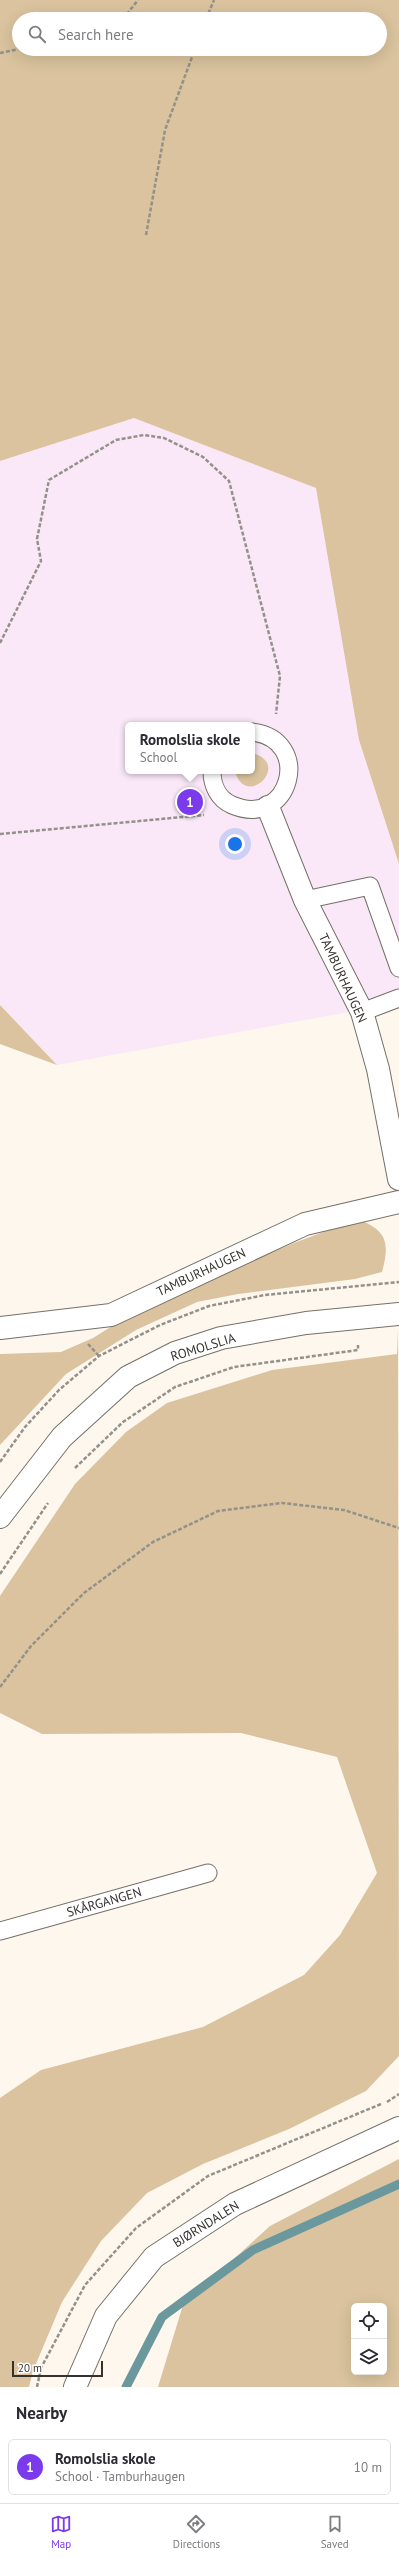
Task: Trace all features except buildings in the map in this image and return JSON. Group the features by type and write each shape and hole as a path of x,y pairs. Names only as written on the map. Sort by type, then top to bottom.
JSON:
{"street":[{"name":"TAMBURHAUGEN","path":"268,807 305,900 362,1012 378,1069 399,1179"},
{"name":"TAMBURHAUGEN","path":"0,1328 111,1315 305,1224 399,1202"},
{"name":"ROMOLSLIA","path":"0,1517 62,1437 128,1377 175,1353 221,1338 306,1323 399,1314"},
{"name":"BJØRNDALEN","path":"76,2387 106,2316 154,2257 235,2204 399,2128"}],"lane":[{"path":"212,774 212,784 225,802 246,811 268,807 285,791 290,770 283,748 259,733"},
{"path":"305,900 370,886 399,968"},
{"path":"362,1012 399,998"},
{"name":"SKÅRGANGEN","path":"0,1931 208,1873"}],"path":[{"path":"129,12 138,0"},
{"path":"209,12 214,0"},
{"path":"0,52 12,50"},
{"path":"146,235 165,130 192,56"},
{"path":"0,643 41,561 37,539 49,480 116,440 144,435 164,438 203,457 229,481 280,676 277,711 259,733"},
{"path":"0,834 246,811"},
{"path":"71,1471 123,1422 175,1387 234,1367 358,1350 360,1318 356,1286"},
{"path":"0,1574 52,1496"},
{"path":"0,1687 31,1646 84,1593 153,1542 218,1511 282,1503 344,1510 399,1528"}],"shaded area":[{"path":"0,0 399,0 399,864 359,740 316,488 134,418 0,461"},
{"path":"134,418 316,488 359,740 399,864 399,1003 57,1065 0,1005 0,461"},
{"path":"255,755 263,759 268,766 267,774 263,781 256,785 248,786 240,782 236,774 255,774"},
{"path":"0,1005 57,1065 0,1044"},
{"path":"358,1219 375,1228 384,1239 386,1253 382,1272 355,1279 238,1294 197,1302 136,1330 66,1374 0,1445 0,1354 61,1352 93,1338 117,1323 169,1297 294,1243"},
{"path":"398,1330 399,2056 366,2091 289,2129 203,2164 147,2193 101,2241 62,2302 33,2371 29,2387 0,2387 0,2098 41,2070 203,2027 304,1975 340,1935 377,1873 337,1757 241,1733 42,1734 0,1713 0,1596 75,1484 126,1432 167,1403 272,1370 397,1354"},
{"path":"399,2159 399,2387 158,2387 183,2305 270,2226"}],"waterway":[{"path":"126,2387 162,2317 253,2250 399,2184"}],"place":[{"name":"Romolslia skole","path":"190,802"}]}
